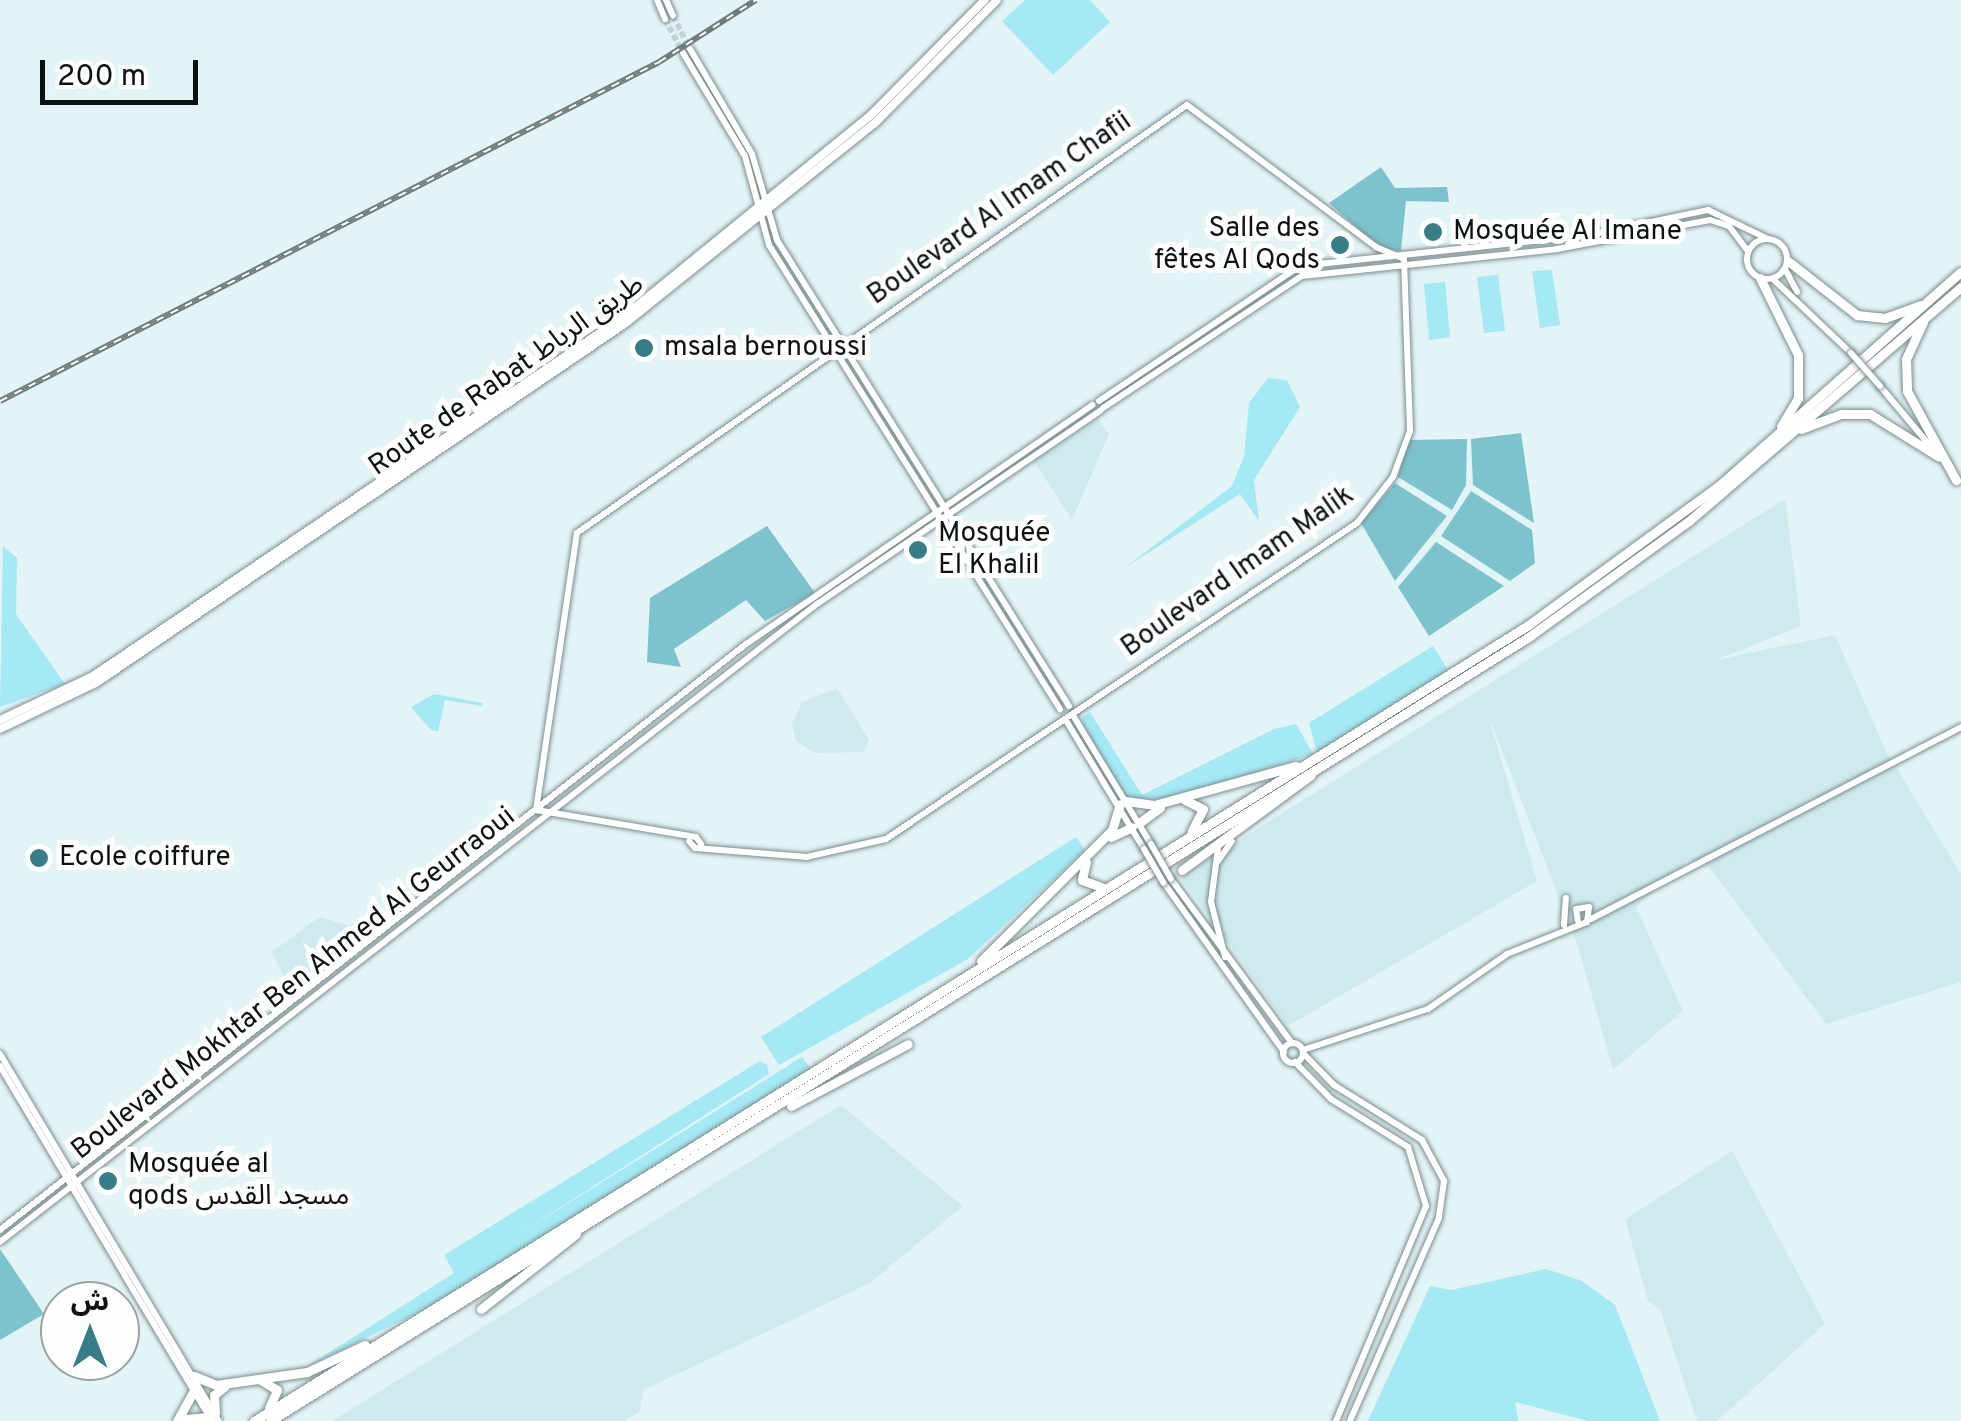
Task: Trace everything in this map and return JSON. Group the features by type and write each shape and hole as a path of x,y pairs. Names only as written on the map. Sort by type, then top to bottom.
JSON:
{"highway":[{"path":"1786,264 1857,315 1885,318 1928,302"},
{"path":"262,1419 1571,596 1771,440 1961,272"},
{"path":"1760,278 1801,377 1798,398 1771,440"},
{"path":"262,1419 752,1124 1617,576 1794,432 1961,287"},
{"path":"1925,318 1906,359 1907,390 1959,482"},
{"path":"1794,432 1841,414 1870,414 1939,457"},
{"path":"937,994 990,953 1112,830 1124,803 1154,805 1321,755"},
{"path":"1182,870 1312,772"},
{"path":"1106,888 1085,884 1082,868 1150,812 1199,802 1201,822 1180,843"},
{"path":"752,1124 908,1044"},
{"path":"481,1309 576,1230"},
{"path":"194,1376 216,1385 307,1372 422,1318"},
{"path":"180,1421 215,1418 216,1391 264,1378 277,1390 262,1419"},
{"path":"180,1421 197,1388"}],"main road":[{"name":"Route de Rabat طريق الرباط","path":"0,720 94,676 548,369 762,210 871,115 985,0"},
{"name":"Route de Rabat طريق الرباط","path":"0,729 114,672 597,344 875,122 997,0"}],"street":[{"path":"657,0 668,18 666,0"},
{"path":"687,51 745,156 762,210 934,510 1060,709 1069,715"},
{"name":"Boulevard Al Imam Chafii","path":"539,814 577,534 1187,105 1376,247"},
{"path":"539,814 1288,269 1589,235 1712,210 1768,238 1786,264 1800,298"},
{"path":"539,814 716,668 934,510 1289,281 1710,220 1729,226 1748,251 1747,264 1760,278 1773,278 1800,298 1959,482"},
{"path":"1748,251 1768,238"},
{"path":"1376,247 1399,256 1405,266 1403,282"},
{"path":"1376,247 1380,258 1403,282"},
{"path":"1773,278 1786,264"},
{"name":"Boulevard Imam Malik","path":"539,814 688,841 696,836 700,844 807,857 867,846 1357,522 1406,450 1403,282"},
{"path":"840,346 943,504 1168,881 1284,1052 1412,1155 1426,1211 1336,1421"},
{"path":"716,668 724,678"},
{"path":"1295,1062 1303,1051 1428,1009 1507,954 1578,921 1591,919 1961,727"},
{"name":"Boulevard Mokhtar Ben Ahmed Al Geurraoui","path":"0,1230 539,814"},
{"name":"Boulevard Mokhtar Ben Ahmed Al Geurraoui","path":"0,1242 539,814"},
{"path":"1214,866 1232,840"},
{"path":"1218,848 1212,913 1226,963"},
{"path":"1168,881 1226,963 1292,1043 1334,1085 1428,1148 1444,1181 1439,1218 1350,1421"},
{"path":"1563,928 1566,898"},
{"path":"1578,921 1578,908 1622,900"},
{"path":"1589,907 1591,919"},
{"path":"1284,1052 1292,1043"},
{"path":"0,1054 70,1174"},
{"path":"0,1066 76,1183 215,1418"},
{"path":"1412,1155 1428,1148"},
{"path":"131,1277 194,1376 197,1388"}],"shaded area":[{"path":"1025,0 1090,0 1110,22 1053,75 1002,21"},
{"path":"1381,167 1395,188 1447,187 1449,202 1406,201 1401,251 1381,249 1329,203"},
{"path":"1552,270 1560,325 1540,328 1532,271"},
{"path":"1498,275 1505,331 1484,333 1477,277"},
{"path":"1445,282 1450,337 1429,340 1424,284"},
{"path":"1268,378 1287,380 1300,407 1254,480 1259,521 1240,494 1123,569 1232,486 1244,456 1249,403"},
{"path":"1098,419 1109,434 1072,520 1034,461"},
{"path":"1521,433 1534,523 1473,485 1471,439"},
{"path":"1467,439 1466,485 1452,510 1398,477 1408,440"},
{"path":"1395,483 1447,516 1395,581 1361,523"},
{"path":"1471,491 1532,530 1535,563 1510,581 1441,536"},
{"path":"1785,499 1801,626 1716,660 1835,635 1885,749 1961,874 1961,982 1826,1024 1707,864 1687,860 1636,907 1683,1011 1613,1070 1578,947 1487,712 1537,881 1288,1026 1180,877"},
{"path":"767,526 815,593 765,621 746,600 674,649 681,667 647,662 650,598"},
{"path":"1436,542 1504,586 1429,636 1398,587"},
{"path":"3,546 17,558 16,614 65,684 0,707"},
{"path":"1433,646 1450,673 1317,753 1309,723"},
{"path":"837,688 869,740 864,752 815,753 796,741 792,724 802,702"},
{"path":"434,694 483,703 482,706 445,700 438,731 431,730 411,707"},
{"path":"1090,712 1142,795 1274,729 1296,724 1313,754 1148,808 1130,802 1086,734 1082,717"},
{"path":"1076,837 1085,850 968,959 779,1065 761,1037"},
{"path":"319,917 371,931 292,993 272,952"},
{"path":"802,1057 811,1069 436,1304 308,1366 454,1273 444,1255 760,1061 767,1065 769,1074 500,1246"},
{"path":"841,1105 963,1206 870,1283 643,1390 640,1411 625,1421 332,1421"},
{"path":"1732,1151 1825,1324 1717,1421 1697,1421 1660,1309 1648,1301 1625,1219"},
{"path":"0,1249 40,1308 40,1316 0,1340"},
{"path":"1546,1269 1582,1281 1615,1305 1660,1421 1588,1421 1515,1402 1518,1421 1368,1421 1430,1286 1451,1290"}],"tunnel":[{"path":"673,16 690,49"},
{"path":"665,19 683,53"}],"railway":[{"path":"0,401 659,62 756,0"}],"place":[{"name":"Mosquée Al Imane","path":"1433,232"},
{"name":"Salle des fêtes Al Qods","path":"1340,245"},
{"name":"msala bernoussi","path":"644,348"},
{"name":"Mosquée El Khalil","path":"918,550"},
{"name":"Ecole coiffure","path":"39,858"},
{"name":"Mosquée al qods مسجد القدس","path":"108,1181"}]}
